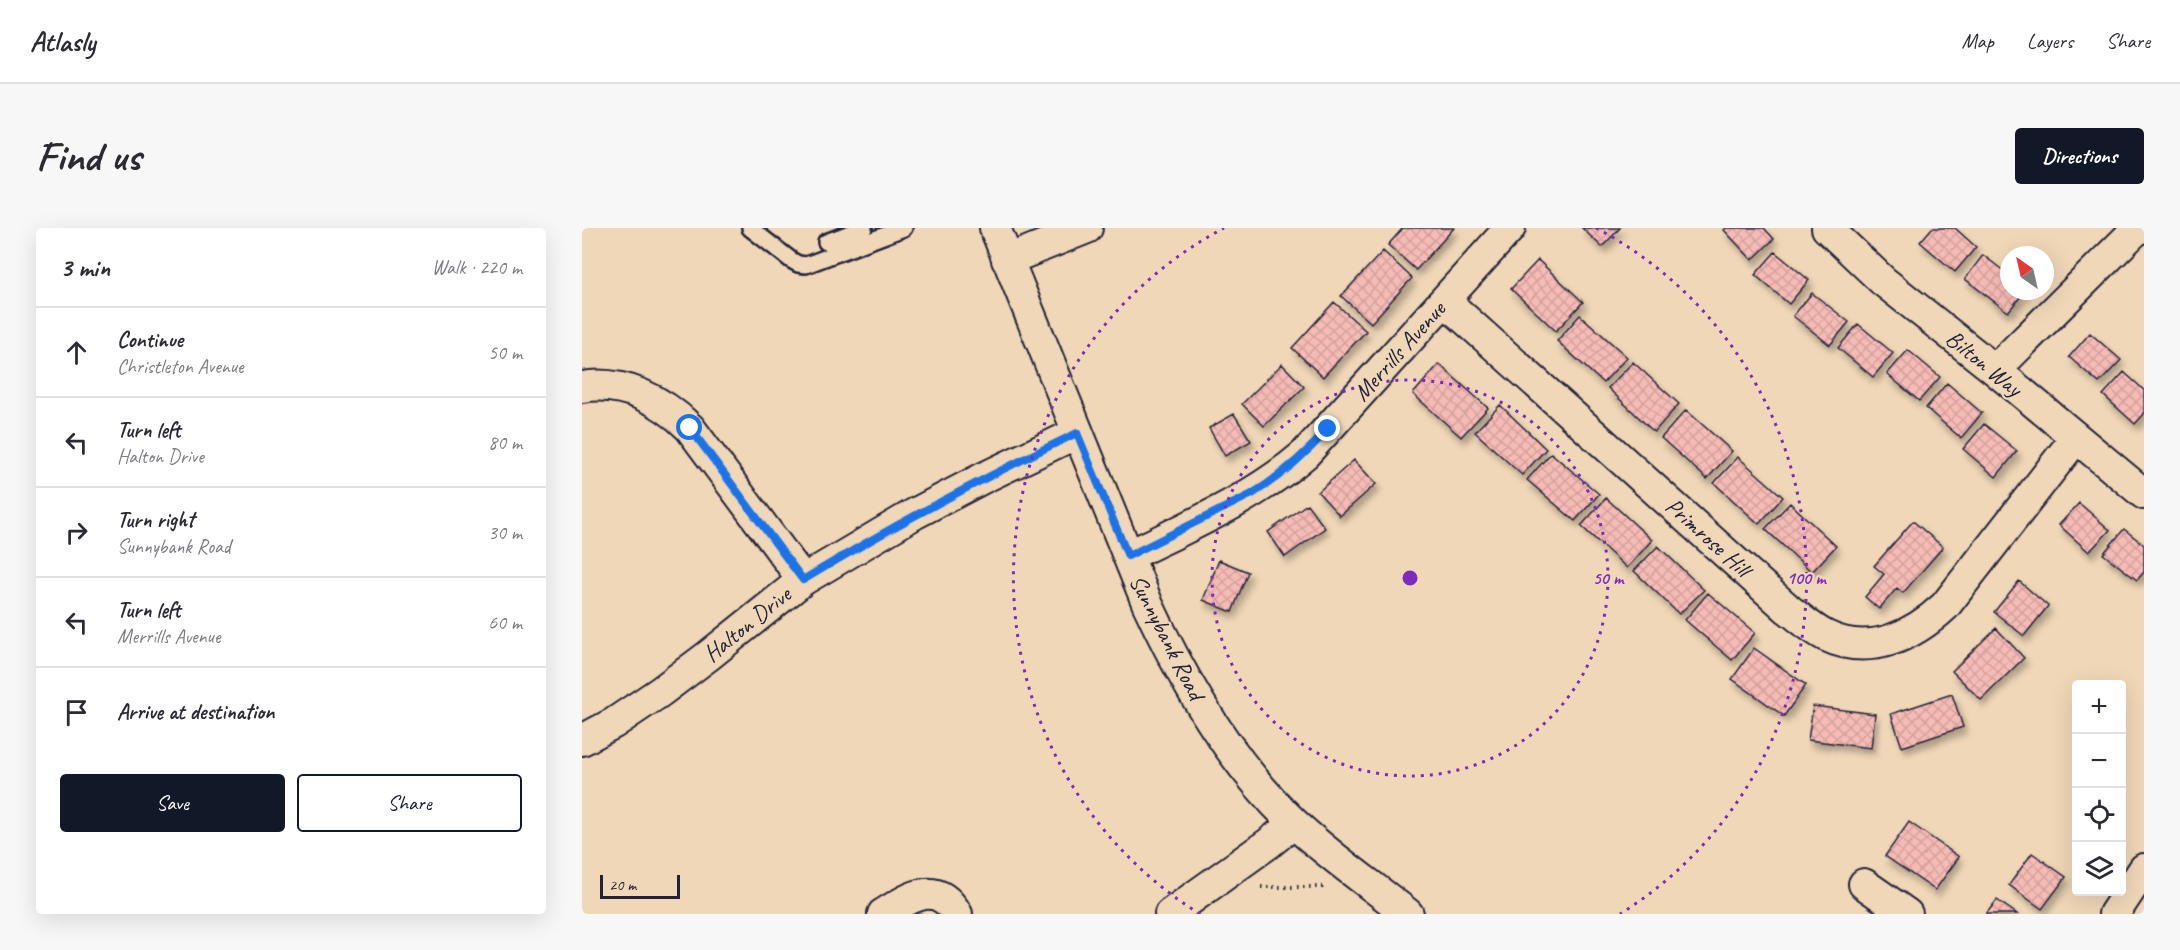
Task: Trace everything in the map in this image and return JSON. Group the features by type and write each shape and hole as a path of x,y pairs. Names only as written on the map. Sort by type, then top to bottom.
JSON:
{"street":[{"name":"Sunnybank Road","path":"995,228 1077,433 1158,626 1199,701 1249,772 1294,823 1408,914"},
{"path":"1007,260 1087,228"},
{"name":"Merrills Avenue","path":"1128,556 1252,494 1286,471 1305,454 1510,228"},
{"name":"Bilton Way","path":"1827,228 1883,281 1995,370 2075,439 2144,494"},
{"path":"1995,370 2138,228"},
{"name":"Primrose Hill","path":"1445,301 1788,609 1816,630 1848,643 1877,644 1890,641 1903,637 1930,620 1945,606 2075,439"},
{"path":"582,387 615,387 642,394 675,413 690,428 803,580"},
{"name":"Halton Drive","path":"582,740 614,723 660,692 803,580 914,514 1077,433"},
{"path":"1170,914 1294,823"},
{"path":"2114,914 2144,869"},
{"path":"1864,884 1907,914"},
{"path":"883,914 909,898 928,893 937,894 946,900 957,914"}],"lane":[{"path":"750,228 791,260 806,265 904,228"},
{"path":"826,242 864,228"}],"path":[{"path":"1256,890 1263,885 1322,887 1341,862"}],"building":[{"path":"1403,228 1454,228 1416,270 1388,245"},
{"path":"1582,228 1620,228 1602,247"},
{"path":"1726,228 1764,228 1774,239 1752,260 1724,230"},
{"path":"1932,228 1955,228 1976,247 1955,272 1920,242"},
{"path":"1383,251 1412,278 1371,323 1341,296"},
{"path":"1775,252 1809,280 1789,304 1755,275"},
{"path":"1983,255 2000,268 2000,300 2018,300 2008,312 1965,279"},
{"path":"1538,260 1583,302 1556,331 1511,289"},
{"path":"1812,293 1849,322 1830,345 1793,316"},
{"path":"1334,302 1366,331 1323,377 1292,348"},
{"path":"1580,315 1627,357 1603,383 1557,341"},
{"path":"1858,324 1893,353 1873,377 1838,348"},
{"path":"2090,333 2121,360 2099,383 2069,357"},
{"path":"1908,350 1940,377 1919,401 1887,374"},
{"path":"1633,362 1679,404 1654,432 1608,388"},
{"path":"1282,364 1304,387 1264,426 1242,404"},
{"path":"1439,364 1488,408 1461,437 1413,394"},
{"path":"2124,372 2144,390 2144,414 2135,424 2103,395"},
{"path":"1947,383 1982,413 1961,438 1926,408"},
{"path":"1500,405 1546,449 1522,475 1475,432"},
{"path":"1686,410 1732,451 1707,479 1661,438"},
{"path":"1234,414 1251,441 1225,456 1209,428"},
{"path":"1984,424 2017,451 1996,477 1963,449"},
{"path":"1551,453 1599,494 1575,521 1527,480"},
{"path":"1738,457 1783,497 1759,524 1714,483"},
{"path":"1354,460 1376,484 1340,516 1318,492"},
{"path":"1606,498 1652,540 1627,568 1581,526"},
{"path":"1790,503 1836,546 1812,572 1765,529"},
{"path":"2079,503 2110,530 2089,552 2059,525"},
{"path":"1307,504 1325,528 1285,557 1268,532"},
{"path":"1913,521 1943,547 1903,593 1897,588 1879,609 1865,597 1884,574 1874,566"},
{"path":"2124,529 2144,545 2144,572 2137,580 2103,554"},
{"path":"1658,546 1704,590 1679,614 1634,571"},
{"path":"1219,560 1248,572 1232,612 1203,600"},
{"path":"2019,581 2048,606 2024,636 1994,612"},
{"path":"1708,593 1755,633 1732,660 1685,620"},
{"path":"1996,628 2024,658 1981,700 1952,671"},
{"path":"1754,648 1806,685 1784,716 1732,679"},
{"path":"1952,694 1963,727 1902,747 1891,714"},
{"path":"1813,706 1875,714 1871,748 1808,740"},
{"path":"1909,822 1959,857 1935,890 1885,856"},
{"path":"2032,853 2066,877 2042,909 2009,885"},
{"path":"1997,900 2017,914 1986,914"}],"route":[{"path":"690,428 803,580 914,514 1077,433 1128,556 1252,494 1286,471 1328,429"}]}
